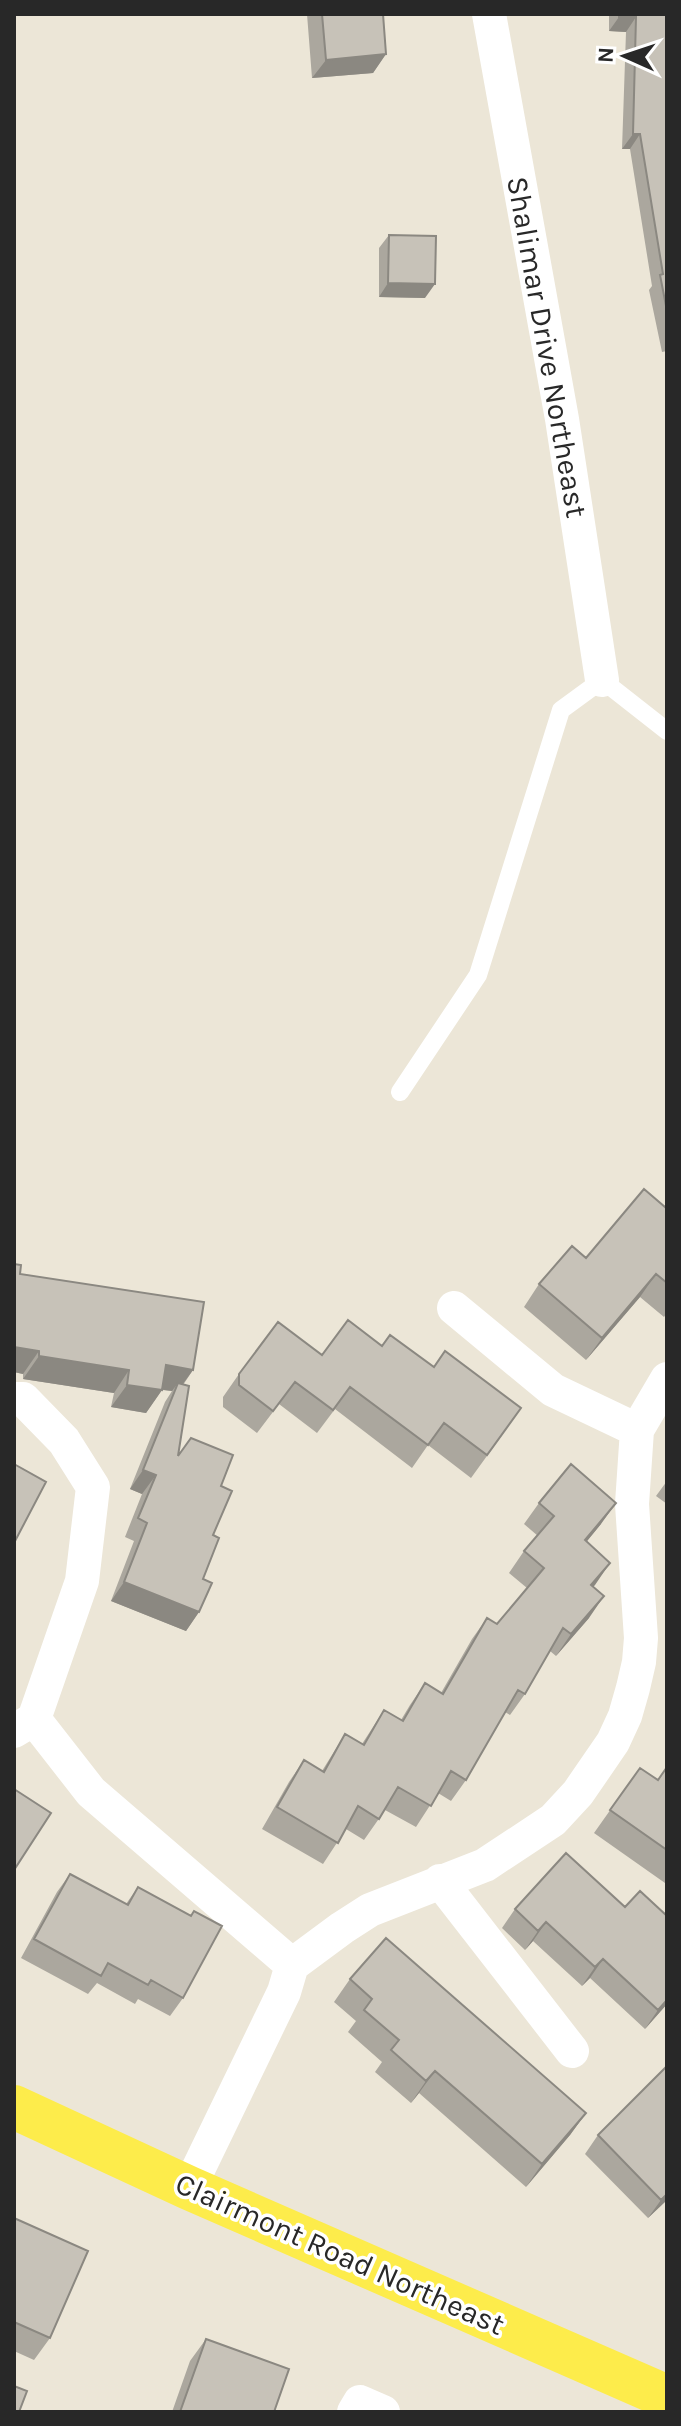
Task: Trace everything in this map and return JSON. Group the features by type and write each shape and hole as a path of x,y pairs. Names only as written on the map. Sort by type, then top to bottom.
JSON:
{"main road":[{"name":"Clairmont Road Northeast","path":"14,2107 662,2402"}],"street":[{"name":"Shalimar Drive Northeast","path":"489,14 562,419 602,680"},
{"path":"454,1308 553,1390 637,1430"},
{"path":"189,2188 284,1992 292,1965 370,1910 485,1865 553,1820 578,1793 613,1742 625,1716 639,1662 641,1638 632,1504 637,1430 667,1379"},
{"path":"14,1399 23,1399 64,1441 93,1487 82,1581 24,1725 91,1792 292,1965"},
{"path":"440,1881 572,2051"},
{"path":"354,2412 360,2402 383,2412"}],"lane":[{"path":"400,1092 478,975 561,710 602,680 667,731"}],"building":[{"path":"322,14 383,14 386,54 326,60"},
{"path":"619,14 667,14 667,311 640,134 633,134 636,17 619,17"},
{"path":"389,235 436,236 435,284 388,283"},
{"path":"644,1189 667,1206 667,1283 656,1274 602,1338 539,1284 572,1246 586,1258"},
{"path":"14,1264 21,1265 20,1274 204,1302 193,1370 166,1365 162,1390 127,1385 129,1370 39,1356 39,1351 14,1347"},
{"path":"348,1320 382,1346 390,1335 434,1367 445,1351 521,1408 487,1455 444,1423 428,1445 350,1387 333,1410 295,1382 273,1411 239,1385 239,1374 278,1322 322,1355"},
{"path":"178,1383 189,1386 178,1456 191,1438 233,1455 221,1486 232,1491 213,1535 219,1538 203,1579 212,1583 199,1612 124,1582 147,1523 138,1518 156,1475 143,1470"},
{"path":"14,1464 46,1482 14,1543"},
{"path":"571,1464 616,1503 585,1540 610,1563 591,1585 604,1596 571,1634 563,1628 525,1694 518,1690 466,1780 451,1771 431,1806 398,1787 379,1819 358,1806 338,1843 277,1807 304,1760 324,1772 345,1734 364,1745 384,1710 403,1721 425,1683 443,1694 487,1618 497,1624 544,1568 524,1551 554,1516 539,1503"},
{"path":"667,1767 667,1850 610,1810 640,1768 658,1780"},
{"path":"14,1789 51,1813 14,1870"},
{"path":"566,1853 625,1907 640,1891 667,1916 667,2000 658,2010 603,1959 595,1967 546,1922 538,1931 515,1909"},
{"path":"70,1874 128,1905 138,1887 191,1916 194,1911 222,1926 183,1998 151,1980 148,1985 108,1963 101,1976 34,1939"},
{"path":"386,1938 586,2113 542,2164 435,2071 426,2081 391,2050 399,2040 364,2010 372,1999 350,1979"},
{"path":"665,2068 667,2194 661,2200 598,2135"},
{"path":"14,2218 88,2251 50,2338 14,2322"},
{"path":"206,2339 289,2369 274,2412 180,2412"},
{"path":"14,2386 27,2391 19,2412 14,2412"}]}
